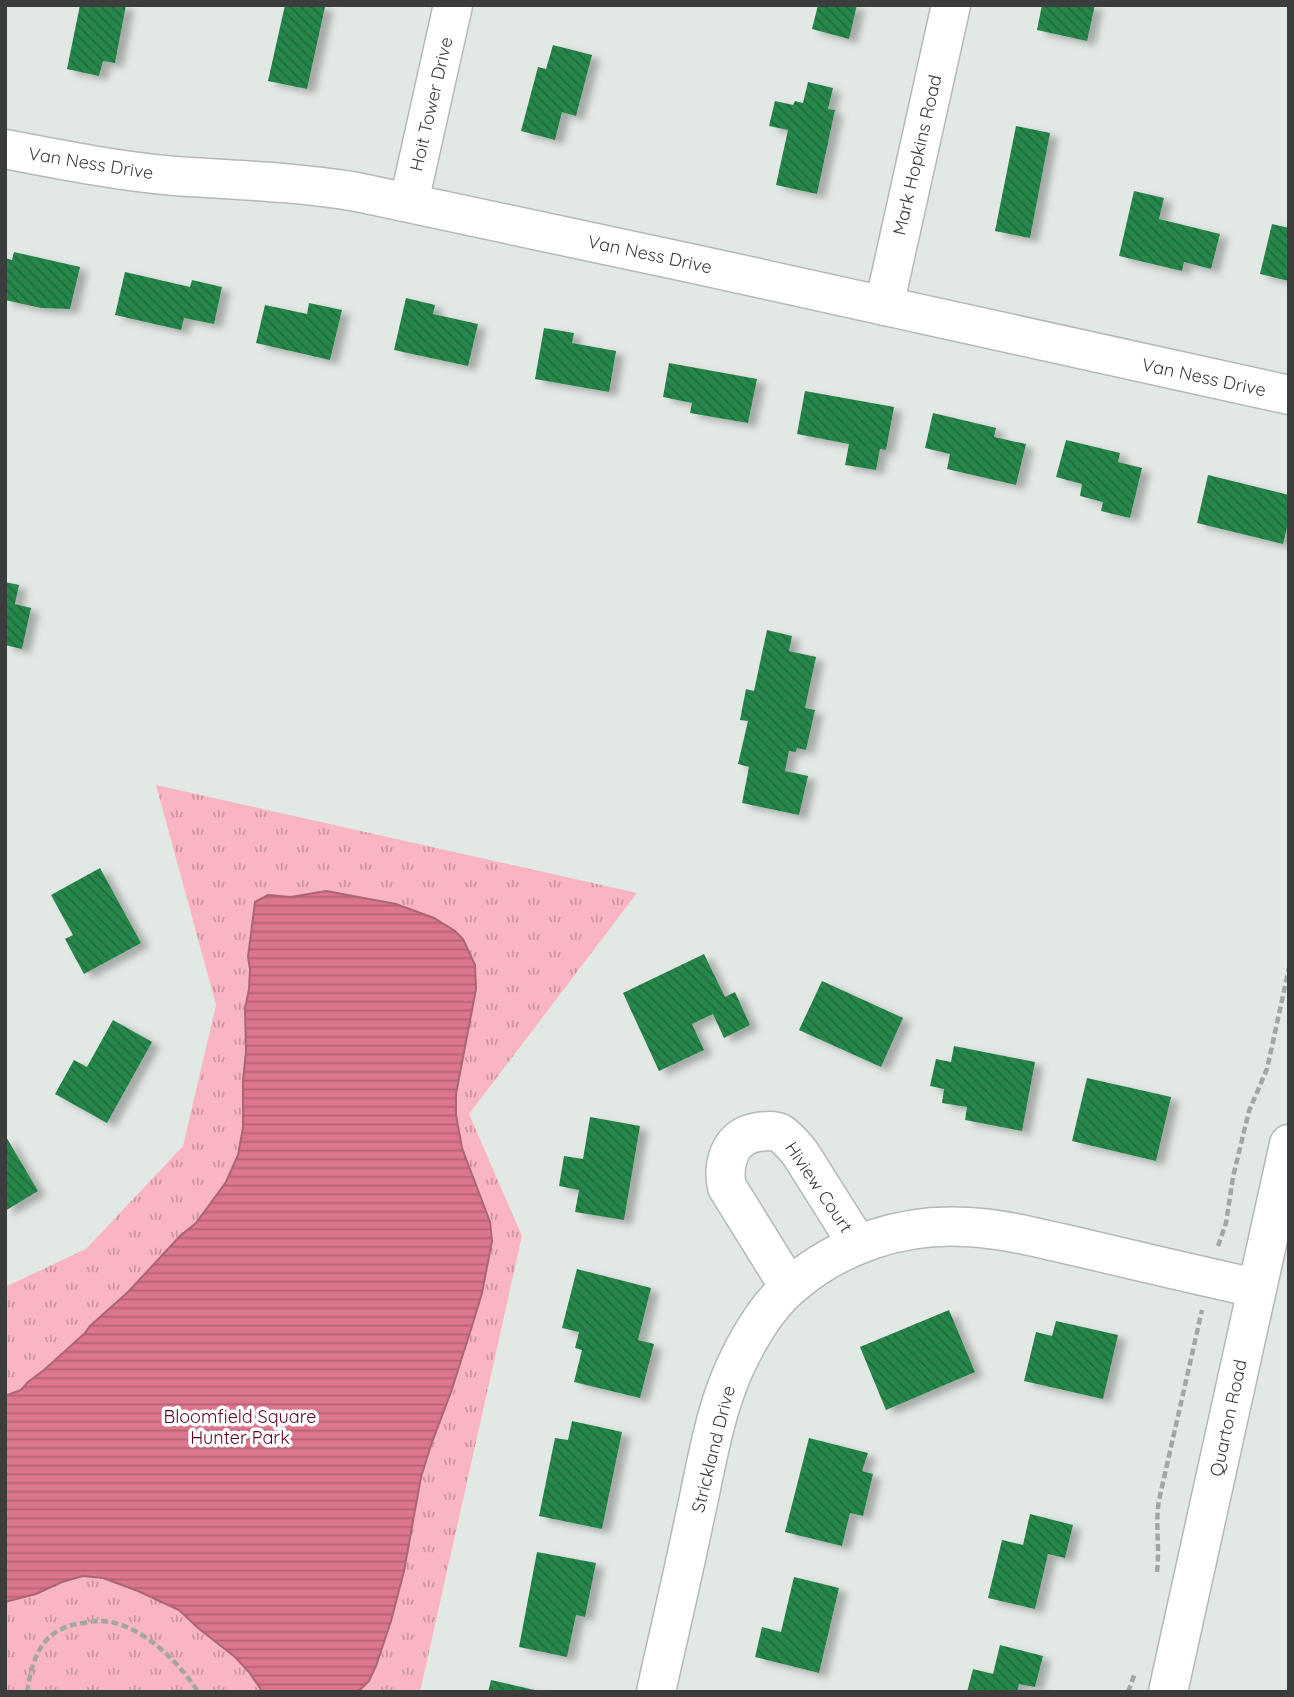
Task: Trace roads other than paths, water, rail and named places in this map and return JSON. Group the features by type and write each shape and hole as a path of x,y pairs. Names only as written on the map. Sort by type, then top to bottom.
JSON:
{"street":[{"name":"Hoit Tower Drive","path":"409,202 453,5"},
{"name":"Mark Hopkins Road","path":"884,306 951,5"},
{"name":"Van Ness Drive","path":"5,149 125,171 317,185 409,202 1289,395"},
{"name":"Hiview Court","path":"789,1287 727,1187 724,1172 728,1157 732,1147 742,1137 771,1130 790,1142 800,1153 858,1245"},
{"name":"Quarton Road","path":"1168,1692 1256,1288 1287,1163"},
{"name":"Strickland Drive","path":"656,1692 722,1399 745,1347 772,1307 789,1287 812,1269 876,1238 941,1226 982,1228 1019,1234 1256,1288"}],"park label":[{"name":"Bloomfield Square Hunter Park","path":"240,1426"}]}
